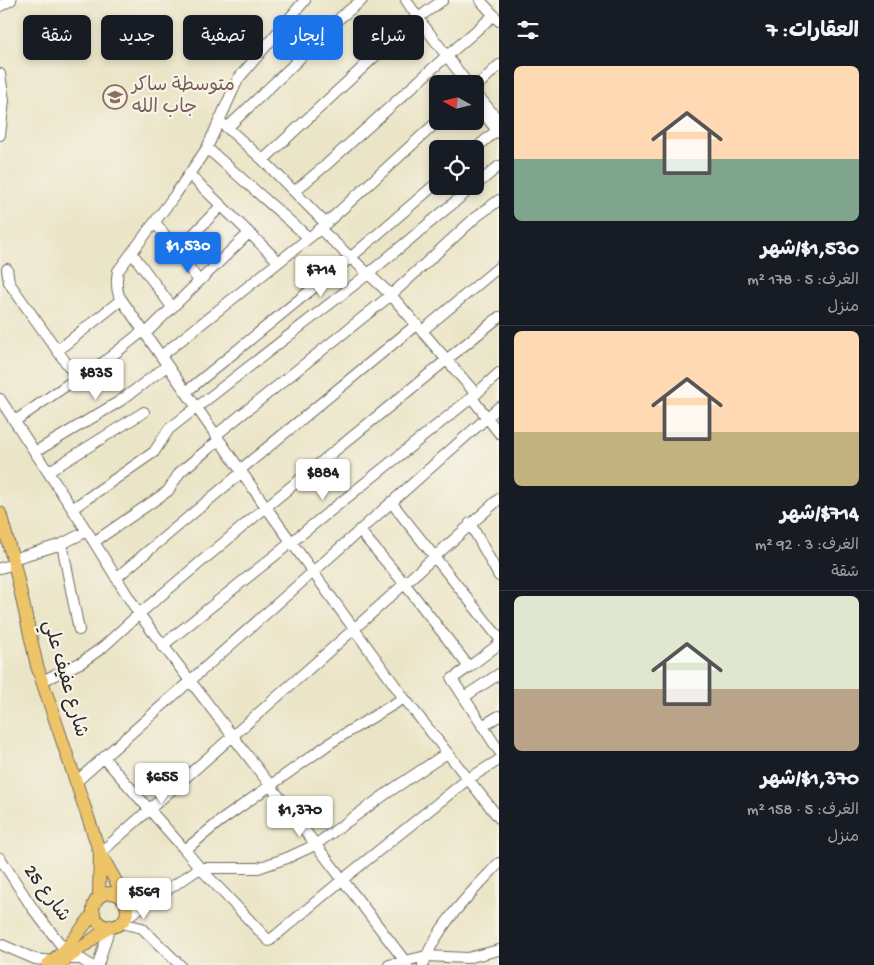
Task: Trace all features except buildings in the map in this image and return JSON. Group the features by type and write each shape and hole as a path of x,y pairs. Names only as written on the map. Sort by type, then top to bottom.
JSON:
{"main road":[{"name":"شارع عفيف علي","path":"0,513 14,562 37,666 100,853 123,899"},
{"name":"شارع عفيف علي","path":"99,897 100,853"},
{"path":"58,960 119,922 127,913 123,899 113,893 99,897 94,904 94,913 100,922 119,922"},
{"path":"58,960 94,913"}],"street":[{"path":"0,6 11,0"},
{"path":"223,124 230,94 244,70 275,37 305,0"},
{"path":"362,0 341,17 291,67 223,124 190,174 118,272 116,280 121,300 266,507 404,698 499,818"},
{"path":"399,0 412,15"},
{"path":"406,0 413,15"},
{"path":"421,15 443,0"},
{"path":"295,191 445,58 496,18 480,0"},
{"path":"424,31 460,75"},
{"path":"445,58 455,75"},
{"path":"263,160 371,60"},
{"path":"484,79 499,65"},
{"path":"0,74 4,101 0,135"},
{"path":"484,106 498,128"},
{"path":"484,113 498,128"},
{"path":"223,124 295,191 350,258 391,296 420,327 474,396 499,434"},
{"path":"484,141 498,128"},
{"path":"161,356 309,238 429,129"},
{"path":"207,148 309,238"},
{"path":"484,178 499,166"},
{"path":"190,174 279,262"},
{"path":"186,392 350,258 429,190"},
{"path":"72,509 154,452 169,429 368,274 464,195"},
{"path":"94,542 168,490 180,472 217,437 391,296 476,217 499,200"},
{"path":"177,251 222,206"},
{"path":"155,222 199,281"},
{"path":"15,421 77,378 104,362 144,332 249,233"},
{"path":"132,252 172,307"},
{"path":"116,578 241,471 420,327 499,267"},
{"path":"7,269 9,282 12,287 77,378"},
{"path":"58,350 121,300"},
{"path":"42,681 82,662 103,647 139,614 266,507 499,317"},
{"path":"35,452 120,401 167,366"},
{"path":"162,646 474,396 499,373"},
{"path":"0,399 139,614 162,646 406,963"},
{"path":"76,782 499,406"},
{"path":"48,472 144,412"},
{"path":"100,853 499,499"},
{"path":"391,502 499,638"},
{"path":"487,508 499,508"},
{"path":"470,523 499,576"},
{"path":"359,530 404,583 469,667"},
{"path":"0,568 62,544 87,532"},
{"path":"62,544 80,630"},
{"path":"499,644 452,680 499,751"},
{"path":"464,697 499,674"},
{"path":"185,850 269,785 333,741 404,698"},
{"path":"482,726 499,716"},
{"path":"98,965 119,922 200,868 258,868 287,858 315,845 390,791 448,753"},
{"path":"104,758 200,868 270,941 342,880 468,779 499,760"},
{"name":"شارع 25","path":"0,858 33,910 58,960"},
{"path":"424,961 438,933 452,914 499,863"},
{"path":"123,899 150,900"},
{"path":"119,922 142,928 180,965"},
{"path":"0,944 34,959 80,959 90,965"},
{"path":"389,965 467,958 499,950"}],"place":[{"name":"متوسطة ساكر جاب الله","path":"115,97"}]}
